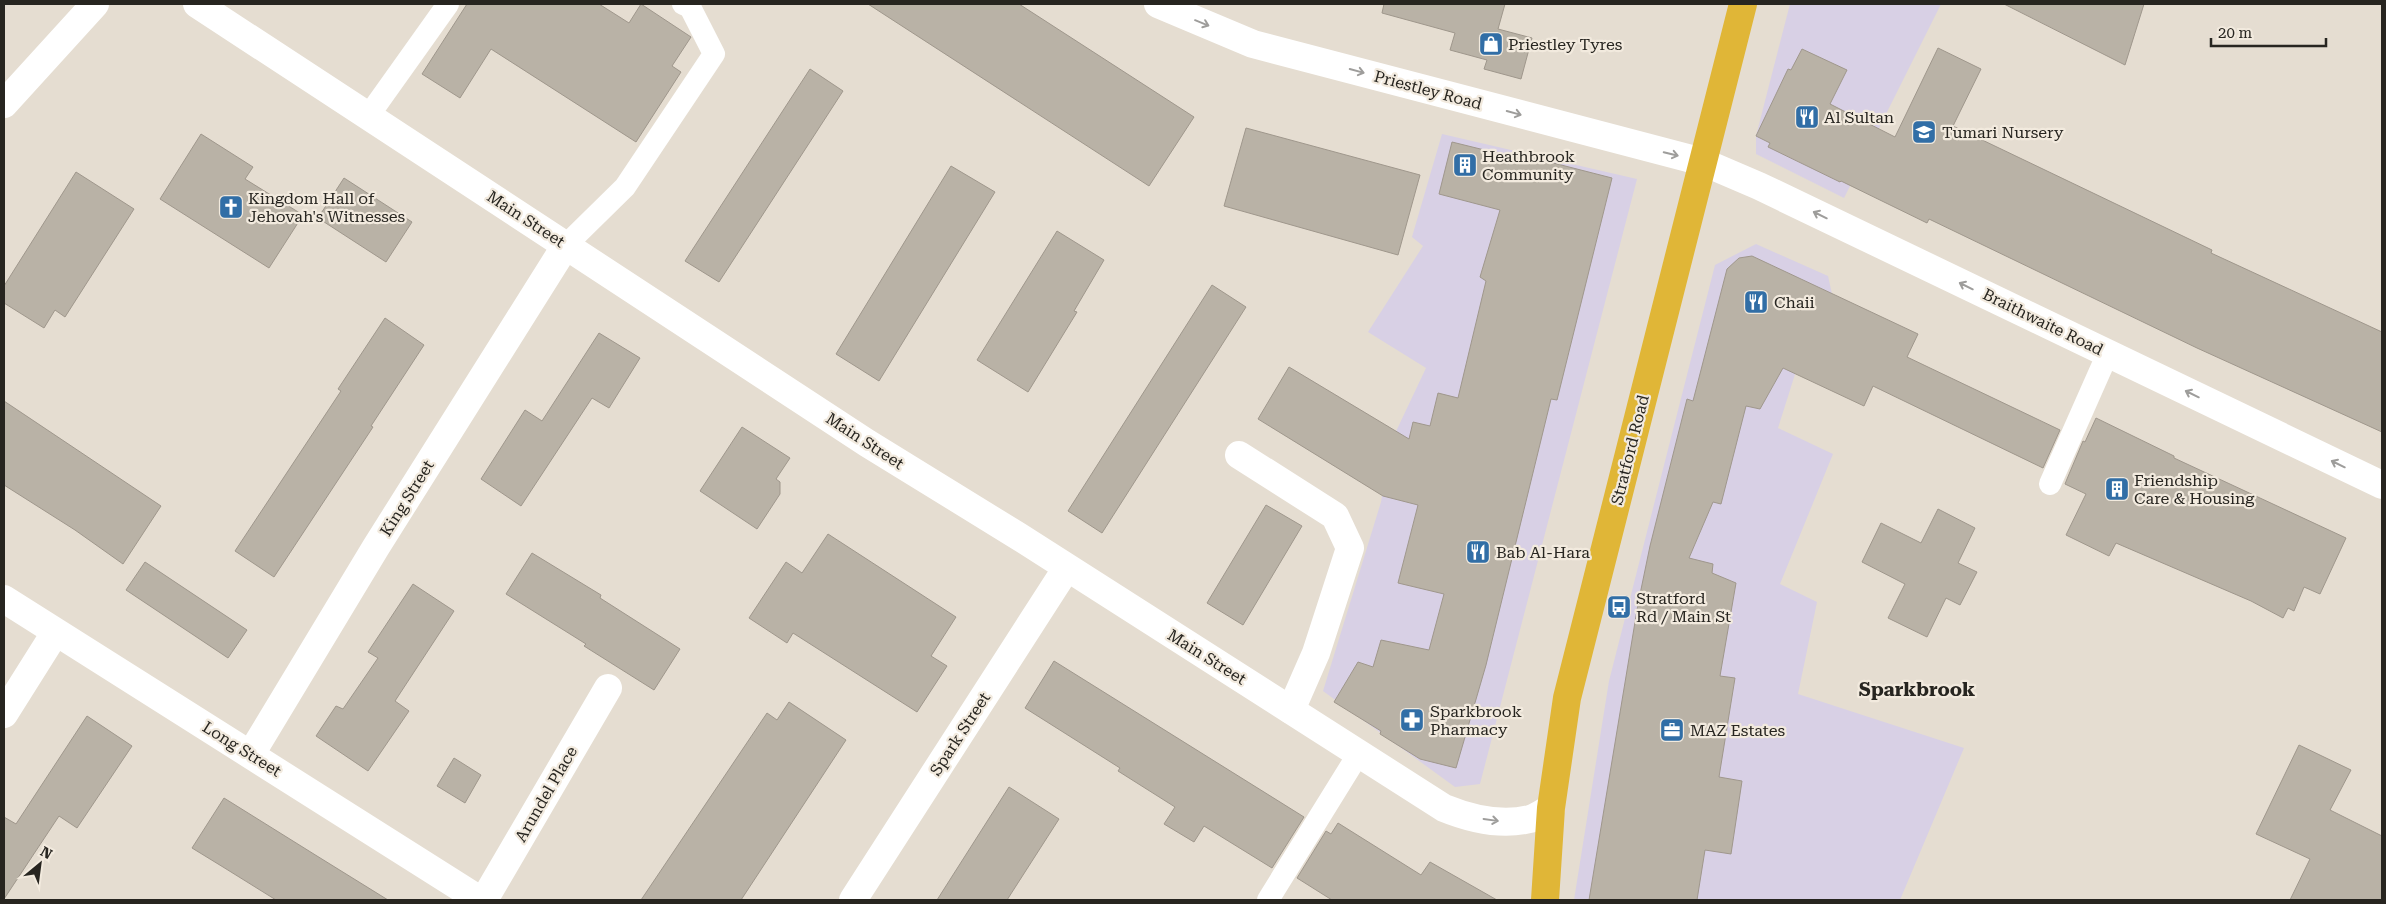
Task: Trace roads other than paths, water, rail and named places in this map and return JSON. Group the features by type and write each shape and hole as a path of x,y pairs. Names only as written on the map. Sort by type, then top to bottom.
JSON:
{"highway":[{"name":"Stratford Road","path":"1545,900 1551,808 1567,698 1743,4"}],"street":[{"path":"4,104 95,4"},
{"name":"Main Street","path":"197,4 868,443 1018,536 1066,569 1444,808 1466,817 1501,822 1531,819 1551,808"},
{"name":"Priestley Road","path":"1158,4 1253,44 1703,162"},
{"name":"Braithwaite Road","path":"1703,162 1768,190 2382,485"},
{"name":"King Street","path":"251,754 376,547 566,245"},
{"path":"1239,455 1335,516 1345,533 1350,548 1316,653 1291,710"},
{"name":"Spark Street","path":"853,900 1066,569"},
{"name":"Long Street","path":"4,599 480,900"},
{"path":"4,714 55,633"},
{"name":"Arundel Place","path":"484,900 608,688"}],"lane":[{"path":"368,115 448,4"},
{"path":"566,245 625,187 714,54 690,7 683,4"},
{"path":"2050,484 2108,354"},
{"path":"1268,900 1359,753"}],"place":[{"name":"Priestley Tyres","path":"1491,44"},
{"name":"Al Sultan","path":"1807,117"},
{"name":"Tumari Nursery","path":"1924,132"},
{"name":"Heathbrook Community","path":"1465,165"},
{"name":"Kingdom Hall of Jehovah's Witnesses","path":"231,207"},
{"name":"Chaii","path":"1756,302"},
{"name":"Friendship Care & Housing","path":"2117,489"},
{"name":"Bab Al-Hara","path":"1478,552"},
{"name":"Stratford Rd / Main St","path":"1619,607"},
{"name":"Sparkbrook Pharmacy","path":"1412,720"},
{"name":"MAZ Estates","path":"1672,730"}],"district":[{"name":"Sparkbrook","path":"1917,689"}]}
